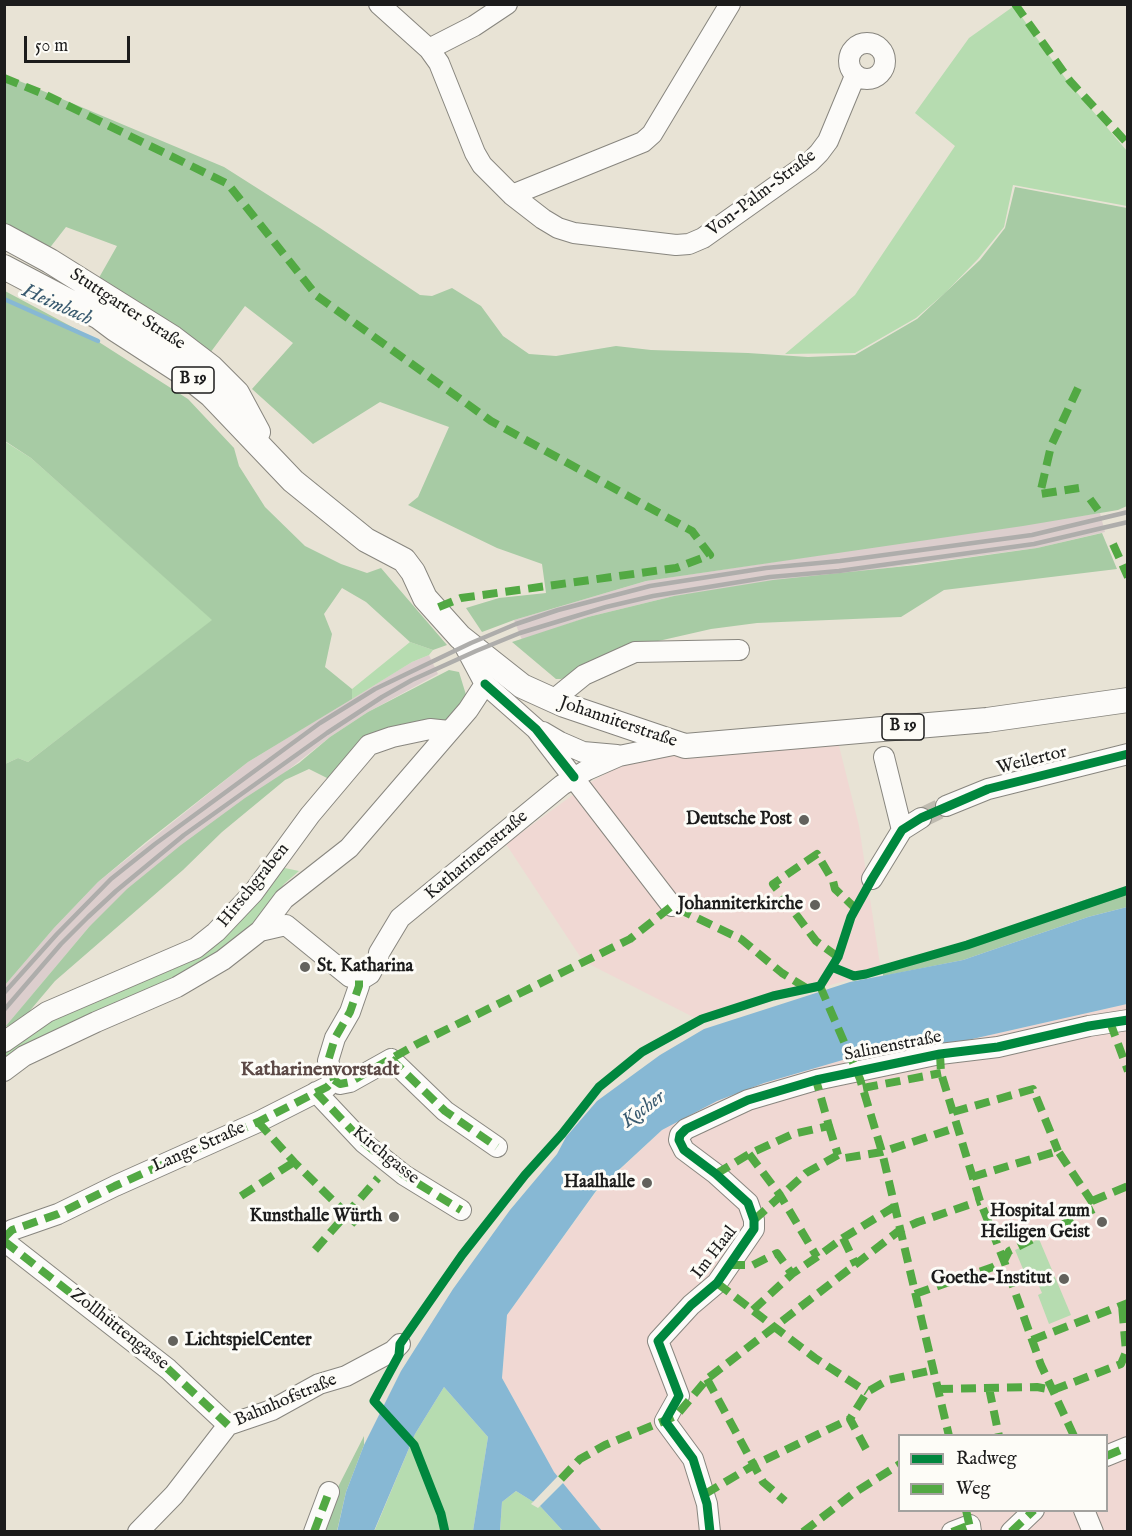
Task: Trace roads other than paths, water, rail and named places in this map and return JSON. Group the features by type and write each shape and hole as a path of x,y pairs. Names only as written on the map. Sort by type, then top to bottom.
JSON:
{"main road":[{"name":"Stuttgarter Straße","path":"4,236 50,261 173,338 211,367 237,393 272,461"},
{"name":"B 19","path":"4,267 99,317 186,375 211,395 272,461"},
{"name":"Johanniterstraße","path":"272,461 350,528 366,540 404,560 426,598 460,637 522,686 552,701 678,744 686,746 730,743 987,720 1128,700"}],"street":[{"name":"Von-Palm-Straße","path":"379,4 429,49 446,78 475,153 482,165 512,195 551,224 574,233 676,245 689,244 703,238 810,162 819,153 828,141 855,76"},
{"path":"429,49 474,26 507,4"},
{"path":"512,195 643,142 652,134 730,4"},
{"path":"460,637 485,684 536,729 672,906"},
{"path":"552,701 584,675 636,652 739,650"},
{"name":"Hirschgraben","path":"4,1071 24,1056 177,987 223,960 260,931 284,899 349,848 468,710 485,684"},
{"path":"522,686 536,729"},
{"name":"Hirschgraben","path":"4,1042 46,1012 196,948 216,932 253,893 317,806 369,745 392,737 430,729 449,731"},
{"name":"Katharinenstraße","path":"536,729 583,752 620,756"},
{"name":"Katharinenstraße","path":"334,1080 328,1061 335,1038 350,1012 359,986 359,979 370,974 379,953 400,918 574,777 620,756 678,744"},
{"name":"Weilertor","path":"946,806 988,789 1128,754"},
{"path":"884,757 902,830"},
{"path":"872,879 902,830 921,818"},
{"name":"Hirschgraben","path":"284,899 286,925"},
{"path":"260,931 286,925 350,977 359,979"},
{"name":"Salinenstraße","path":"679,1140 686,1129 748,1100 816,1080 930,1056 998,1047 1089,1026 1128,1020"},
{"name":"Lange Straße","path":"4,1239 12,1230 58,1214 258,1122 334,1080 340,1084 350,1082 391,1059 445,1110 497,1147"},
{"name":"Kirchgasse","path":"316,1092 364,1143 398,1170 462,1210"},
{"name":"Im Haal","path":"679,1140 684,1150 716,1174 748,1203 754,1220 754,1229 717,1283 691,1305 658,1341 678,1396 665,1421 693,1459 707,1504 710,1532"},
{"name":"Zollhüttengasse","path":"4,1239 168,1369 228,1425"},
{"name":"Bahnhofstraße","path":"138,1532 174,1495 228,1425 272,1410 319,1384 346,1376 393,1351 400,1344"},
{"path":"1108,1456 1128,1447"},
{"path":"314,1532 329,1492"},
{"path":"1011,1532 1032,1512"},
{"path":"1085,1512 1093,1532"}],"water":[{"name":"Kocher","path":"1127,907 1127,1004 937,1047 877,1050 764,1083 717,1101 662,1130 596,1191 507,1315 502,1378 554,1472 602,1531 563,1531 540,1506 516,1491 502,1502 500,1531 473,1531 488,1437 444,1387 415,1434 374,1531 337,1532 346,1492 364,1445 401,1371 453,1289 510,1210 597,1101 660,1055 704,1029 850,982 963,960 1088,917"}],"waterway":[{"name":"Heimbach","path":"4,299 98,341"}],"tunnel":[{"path":"921,818 946,806"}],"railway":[{"path":"4,993 111,879 155,844 320,723 375,689 471,643 516,624 558,610 650,586 766,568 840,561 1032,535 1128,512"},
{"path":"4,1010 61,944 88,917 184,835 327,733 382,697 412,680 476,651 520,633 606,607 653,596 770,577 839,571 1034,544 1128,522"}],"place":[{"name":"Deutsche Post","path":"804,820"},
{"name":"Johanniterkirche","path":"815,905"},
{"name":"St. Katharina","path":"305,967"},
{"name":"Haalhalle","path":"647,1183"},
{"name":"Kunsthalle Würth","path":"394,1217"},
{"name":"Hospital zum Heiligen Geist","path":"1102,1222"},
{"name":"Goethe-Institut","path":"1064,1279"},
{"name":"LichtspielCenter","path":"173,1341"}],"district":[{"name":"Katharinenvorstadt","path":"320,1071"}]}
